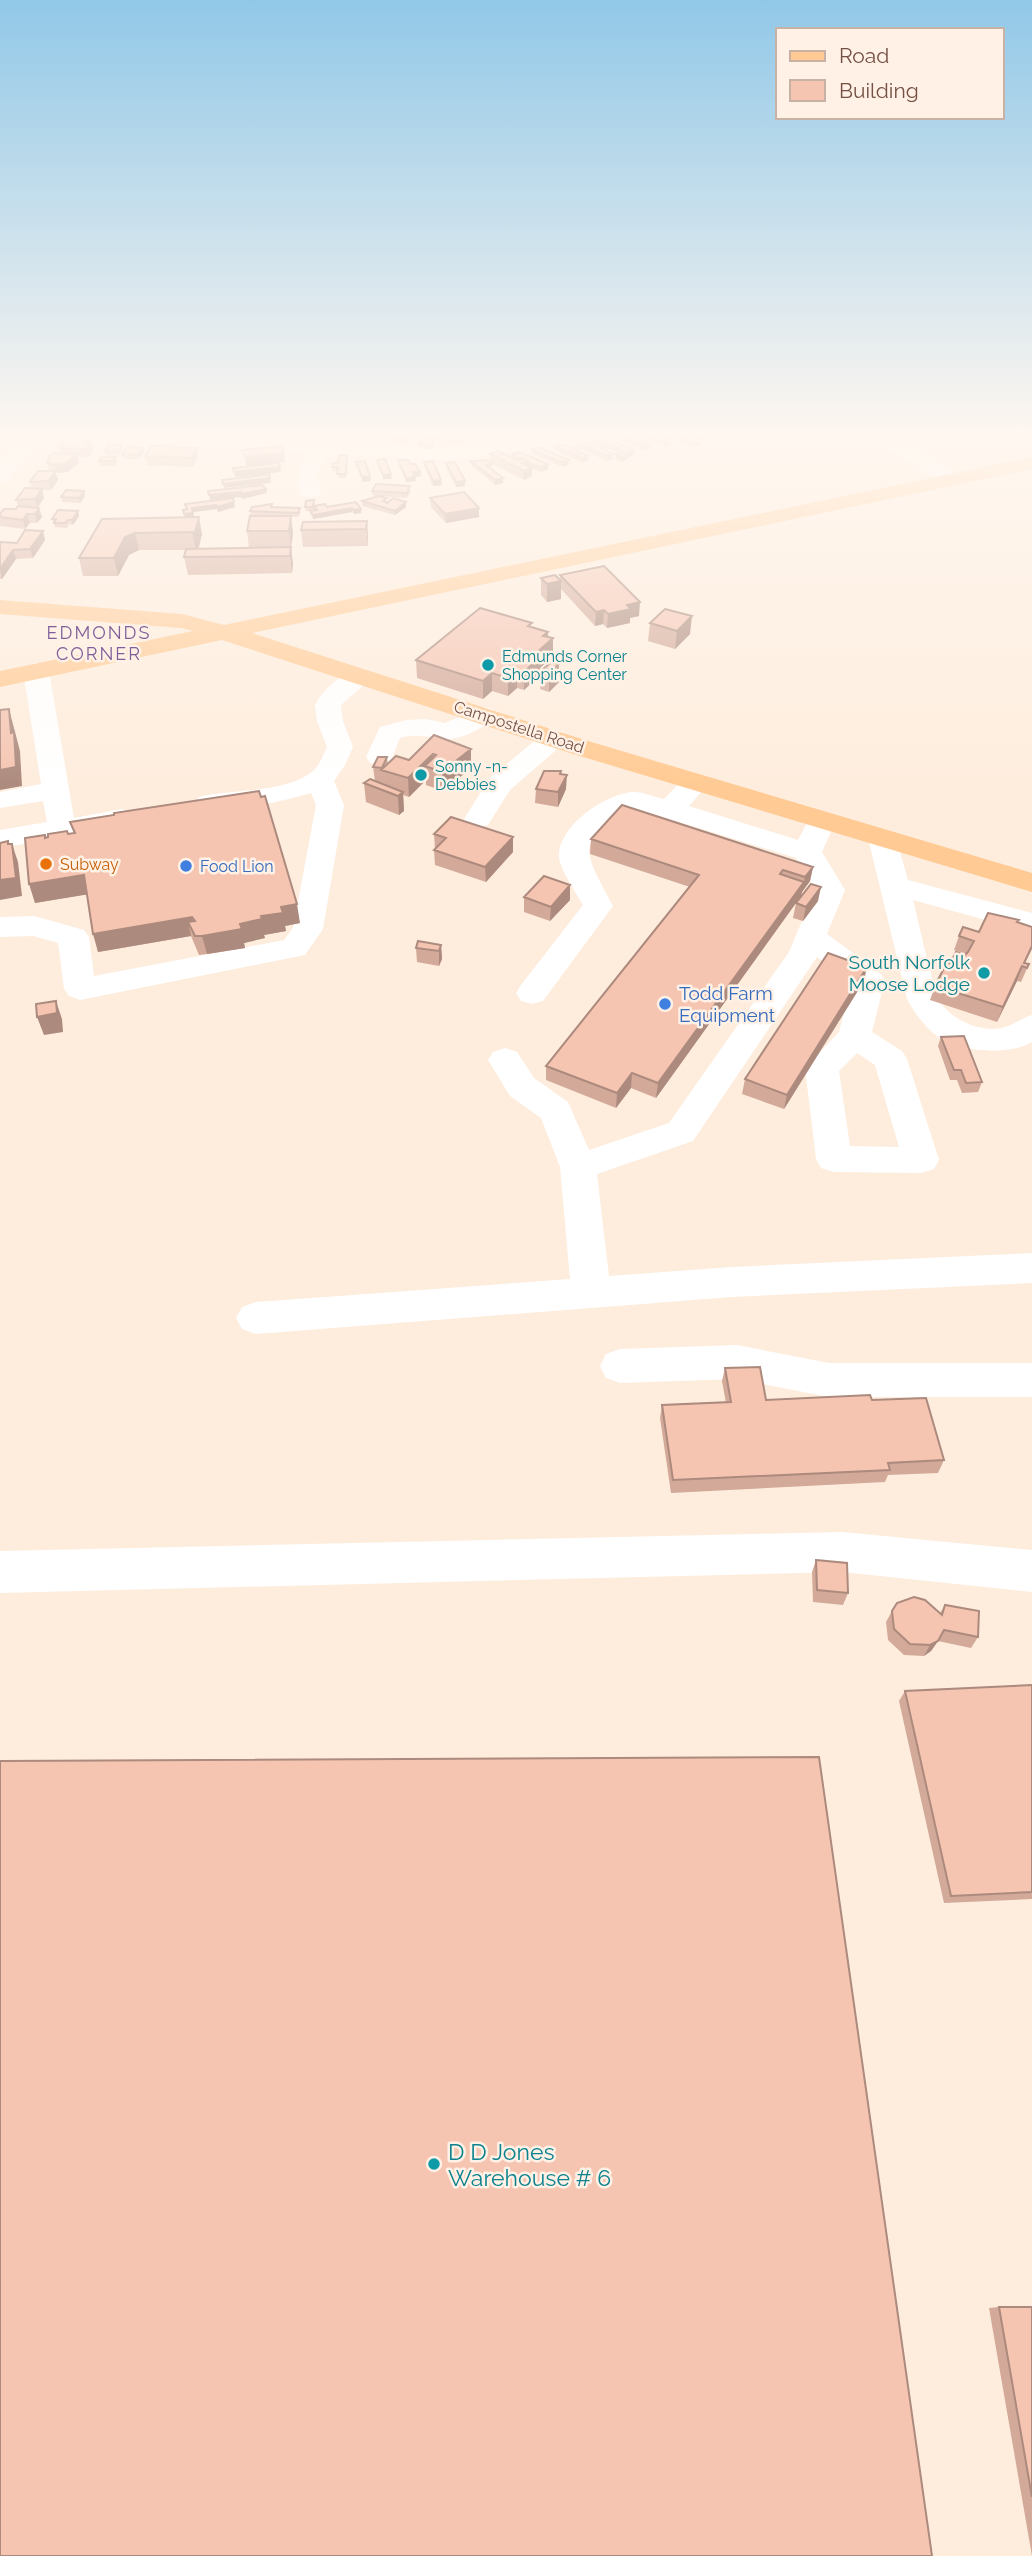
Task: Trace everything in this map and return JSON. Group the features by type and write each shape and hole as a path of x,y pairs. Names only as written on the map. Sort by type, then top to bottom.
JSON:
{"main road":[{"path":"0,657 517,551"},
{"path":"0,679 611,551"},
{"name":"Campostella Road","path":"0,607 182,621 696,782 1032,883"}],"street":[{"path":"36,671 62,829"},
{"path":"188,807 302,788 319,779 334,763 340,747 327,715 327,705 333,694 361,676"},
{"path":"380,757 389,733 405,728 426,727 448,732 483,715"},
{"path":"478,819 499,785 554,738"},
{"path":"0,926 34,926 72,937 80,989 294,948 308,929 330,806 319,779"},
{"path":"670,809 696,782"},
{"path":"0,800 56,790"},
{"path":"532,993 598,906 573,859 576,838 603,814 634,800 807,852 830,890 804,953 681,1132 579,1167"},
{"path":"0,839 152,813"},
{"path":"807,852 822,820"},
{"path":"882,838 923,999 931,1013 952,1031 989,1040 1012,1039 1032,1026"},
{"path":"894,886 1032,923"},
{"path":"811,937 869,980 854,1036"},
{"path":"505,1060 522,1087 556,1111 579,1167 592,1291"},
{"path":"256,1318 592,1291 900,1272 1032,1268"},
{"path":"620,1366 737,1362 829,1380 1032,1380"},
{"path":"0,1572 842,1552 1032,1571"}],"building":[{"path":"0,551 12,551 0,569"},
{"path":"83,551 118,551 114,558 79,558"},
{"path":"185,551 291,551 290,556 184,557"},
{"path":"604,566 640,602 627,605 631,609 608,614 604,610 596,612 560,575"},
{"path":"555,575 561,581 547,584 541,578"},
{"name":"Edmunds Corner Shopping Center","path":"480,608 532,623 528,626 548,632 543,636 553,638 534,655 540,657 524,672 517,670 508,678 492,673 483,681 416,660"},
{"path":"665,609 692,616 677,631 650,623"},
{"path":"551,662 559,664 549,673 541,671"},
{"path":"9,709 11,733 14,732 16,767 0,770 0,710"},
{"path":"434,735 471,749 442,772 425,766 436,755 433,754 408,778 381,770 396,756 409,760"},
{"path":"378,757 387,757 382,768 373,767"},
{"path":"544,771 561,771 560,774 567,775 558,792 536,789"},
{"path":"370,779 403,792 398,796 364,783"},
{"path":"259,791 261,797 265,796 297,904 281,907 283,913 261,916 262,919 240,924 242,929 202,936 195,936 188,922 195,921 192,917 93,934 84,875 29,884 25,838 45,835 45,838 48,834 67,831 68,834 75,833 70,822 114,813"},
{"name":"Todd Farm Equipment","path":"622,805 813,867 805,877 783,870 780,874 804,882 658,1083 632,1073 617,1093 546,1066 699,875 591,839"},
{"path":"451,817 513,837 485,867 434,850 446,838 434,834"},
{"path":"8,841 8,844 12,844 16,878 0,880 0,843"},
{"path":"544,876 570,885 551,907 524,897"},
{"path":"811,884 821,887 806,907 796,903"},
{"name":"South Norfolk Moose Lodge","path":"988,913 1019,920 1017,922 1032,927 1032,946 1024,963 1029,964 1027,968 1022,966 1003,1007 935,986 947,962 950,963 956,952 965,955 974,941 959,936 963,927 979,932"},
{"path":"418,941 441,945 439,951 416,948"},
{"path":"828,953 867,967 787,1095 745,1079"},
{"path":"56,1001 57,1013 37,1017 36,1004"},
{"path":"964,1036 982,1082 966,1083 961,1070 954,1070 941,1037"},
{"path":"760,1367 766,1400 870,1395 872,1400 926,1398 944,1460 888,1463 890,1470 673,1480 662,1405 731,1402 725,1368"},
{"path":"816,1560 847,1563 848,1593 817,1590"},
{"path":"914,1597 925,1600 942,1615 945,1605 979,1611 978,1637 944,1630 938,1641 930,1645 910,1644 894,1629 892,1611 897,1603"},
{"path":"1032,1685 1032,1892 951,1896 905,1691"},
{"name":"D D Jones Warehouse # 6","path":"819,1757 932,2556 0,2556 0,1761"},
{"path":"999,2307 1032,2307 1032,2497"}],"place":[{"name":"Edmunds Corner Shopping Center","path":"488,665"},
{"name":"Sonny -n- Debbies","path":"421,775"},
{"name":"Subway","path":"46,864"},
{"name":"Food Lion","path":"186,866"},
{"name":"South Norfolk Moose Lodge","path":"984,973"},
{"name":"Todd Farm Equipment","path":"665,1004"},
{"name":"D D Jones Warehouse # 6","path":"434,2164"}],"district":[{"name":"EDMONDS CORNER","path":"99,642"}]}
